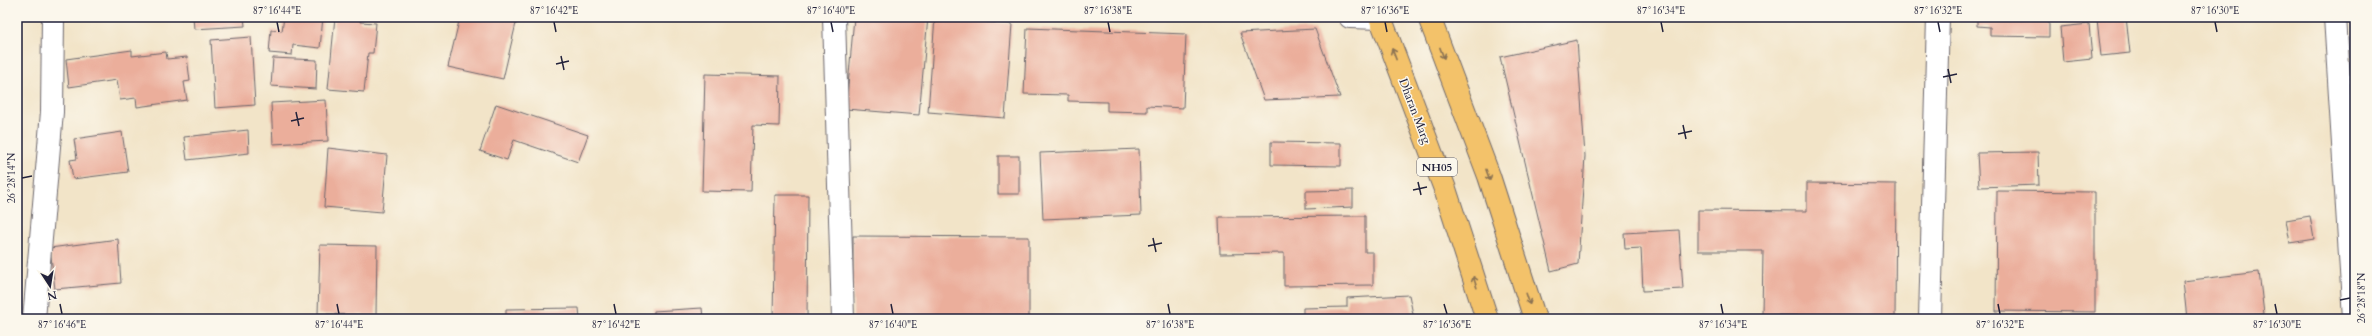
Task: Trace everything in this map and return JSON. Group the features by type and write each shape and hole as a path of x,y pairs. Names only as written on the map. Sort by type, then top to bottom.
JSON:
{"main road":[{"path":"1429,17 1489,176 1535,319"},
{"name":"Dharan Marg","path":"1380,18 1445,189 1487,319"}],"street":[{"path":"34,319 52,112 53,17"},
{"path":"834,17 843,319"},
{"path":"1350,17 1380,18"},
{"path":"1930,319 1938,17"},
{"path":"2335,17 2354,319"}],"building":[{"path":"193,17 244,17 245,26 194,29"},
{"path":"284,17 323,17 320,48 293,45 292,55 269,53 271,30 282,31"},
{"path":"335,17 360,17 360,22 376,23 373,53 368,53 364,92 328,89"},
{"path":"460,17 507,17 517,19 503,79 448,67"},
{"path":"854,17 928,17 919,115 846,109"},
{"path":"935,17 1012,24 1005,118 928,112"},
{"path":"1977,17 2049,17 2049,37 1990,36 1990,27 1977,26"},
{"path":"2126,17 2130,53 2101,56 2097,19"},
{"path":"2089,24 2092,59 2063,62 2060,27"},
{"path":"1027,28 1186,34 1183,108 1147,106 1147,112 1107,111 1107,102 1068,101 1068,95 1024,94"},
{"path":"1315,29 1340,97 1264,100 1240,33"},
{"path":"251,37 255,105 215,108 211,40"},
{"path":"1577,40 1585,156 1578,264 1551,271 1500,57"},
{"path":"132,50 132,56 166,52 167,59 187,57 190,81 184,82 187,100 137,107 136,98 120,100 117,80 69,87 66,59"},
{"path":"273,58 317,60 316,89 271,86"},
{"path":"705,74 780,76 779,126 753,125 751,192 702,191"},
{"path":"326,100 328,141 273,144 271,103"},
{"path":"496,104 588,135 578,162 514,140 507,160 480,151"},
{"path":"248,130 249,153 187,160 184,137"},
{"path":"17,131 19,131 18,161 17,161"},
{"path":"122,132 128,172 73,179 70,160 77,159 74,139"},
{"path":"1271,142 1341,143 1341,166 1271,165"},
{"path":"328,148 387,155 382,212 324,207"},
{"path":"1139,149 1141,215 1043,219 1040,153"},
{"path":"2038,152 2039,185 1979,187 1977,153"},
{"path":"998,156 1019,156 1019,194 998,194"},
{"path":"1807,183 1896,184 1895,317 1762,315 1763,251 1698,251 1698,210 1807,211"},
{"path":"1353,190 1353,207 1306,209 1306,191"},
{"path":"1997,191 2095,192 2095,312 1996,311"},
{"path":"775,195 808,195 807,319 773,319"},
{"path":"1365,216 1365,252 1373,252 1373,285 1284,286 1284,253 1220,254 1219,217"},
{"path":"2310,216 2314,239 2290,243 2286,220"},
{"path":"1679,230 1683,289 1643,291 1641,248 1625,249 1624,233"},
{"path":"853,236 1029,237 1029,319 853,319"},
{"path":"118,239 121,283 55,289 50,248"},
{"path":"320,245 377,246 376,315 318,314"},
{"path":"2259,272 2264,314 2222,319 2187,319 2183,281"},
{"path":"1409,295 1414,319 1303,319 1303,308 1347,307 1347,298"},
{"path":"579,308 580,319 506,319 506,309"},
{"path":"702,308 703,319 654,319 654,311"},
{"path":"262,316 262,319 245,319 245,318"}]}
